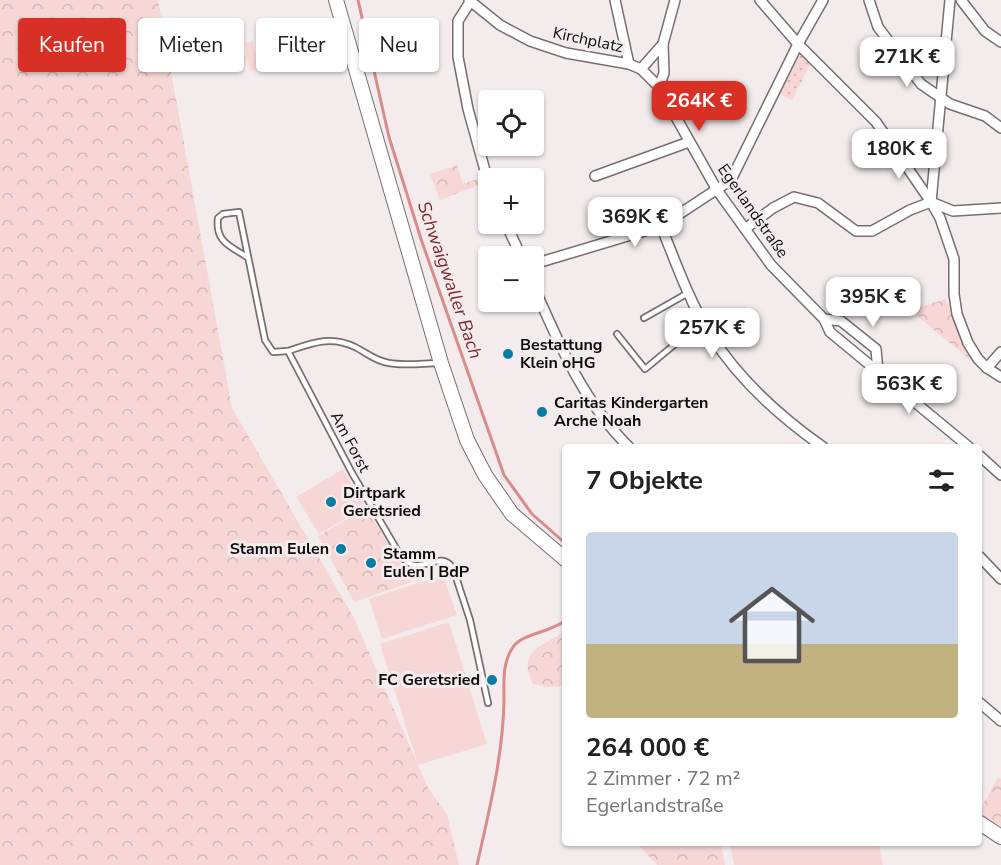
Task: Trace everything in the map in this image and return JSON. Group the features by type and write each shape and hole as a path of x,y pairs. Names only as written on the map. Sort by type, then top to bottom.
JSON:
{"main road":[{"path":"336,0 441,363 467,440 485,475 512,514 562,557"},
{"path":"982,824 1001,837"}],"street":[{"path":"615,0 629,64"},
{"path":"659,87 664,74 663,44 675,0"},
{"path":"760,0 798,44 876,122 931,202 940,218 954,259 955,309 978,358 987,368 1001,377"},
{"path":"544,261 661,226 731,180 798,44 823,0"},
{"path":"869,0 878,27 921,84 950,104 985,116 1001,128"},
{"path":"931,202 950,0"},
{"path":"961,0 985,31 1001,42"},
{"path":"469,1 458,21 458,57 468,109 484,168"},
{"name":"Kirchplatz","path":"469,1 500,25 530,41 566,53 629,64 641,69"},
{"path":"641,69 663,44"},
{"name":"Egerlandstraße","path":"641,69 659,87 717,190 771,265 824,319 830,332 965,444"},
{"path":"595,177 689,142"},
{"path":"745,229 794,197 818,203 856,231 872,231 910,210 931,202 953,211 1001,208"},
{"path":"661,226 688,293 711,336 750,388 819,444"},
{"path":"544,310 561,350 597,411 626,444"},
{"name":"Egerlandstraße","path":"824,319 841,321 876,349"},
{"path":"864,360 865,352 871,348 876,349 878,372"},
{"path":"987,368 1001,352"},
{"path":"982,458 1001,466"},
{"path":"982,458 1001,475"},
{"path":"982,559 1001,579"},
{"path":"982,706 1001,721"}],"lane":[{"path":"247,257 218,236 216,228 218,218 223,214 239,212 265,340 273,352 288,351 330,339 339,340 357,348 371,358 389,363 441,363"},
{"path":"644,318 688,293"},
{"path":"617,334 645,369 703,321"},
{"name":"Am Forst","path":"288,351 352,473 400,555 407,564 413,566 443,561 449,562 453,567 470,620 488,703"}],"green space":[{"path":"0,0 158,0 161,18 138,18 138,72 171,72 232,408 354,618 428,788 447,814 459,865 0,865"},
{"path":"253,41 256,70 250,71 245,43"},
{"path":"800,55 812,61 792,100 780,94"},
{"path":"457,165 463,184 477,179 478,185 440,200 430,174"},
{"path":"946,299 974,363 910,310"},
{"name":"Dirtpark Geretsried","path":"343,469 365,507 319,534 296,497"},
{"path":"366,508 412,582 354,602 318,536"},
{"path":"443,575 457,615 382,639 369,599"},
{"path":"449,622 487,744 418,765 380,644"},
{"path":"562,633 562,686 548,687 533,684 528,663 530,656 541,645"},
{"path":"998,777 1001,779 1001,830 982,816 982,806"},
{"path":"722,846 725,865 657,865 640,847"},
{"path":"731,846 880,846 883,865 734,865"}],"waterway":[{"name":"Schwaigwaller Bach","path":"358,0 389,137 421,239 504,475 532,514 562,540"},
{"name":"Schwaigwaller Bach","path":"477,865 498,763 503,722 504,673 509,653 517,642 562,623"}],"place":[{"name":"Bestattung Klein oHG","path":"508,354"},
{"name":"Caritas Kindergarten Arche Noah","path":"542,412"},
{"name":"Dirtpark Geretsried","path":"331,502"},
{"name":"Stamm Eulen","path":"341,549"},
{"name":"Stamm Eulen | BdP","path":"371,563"},
{"name":"FC Geretsried","path":"492,680"}]}
